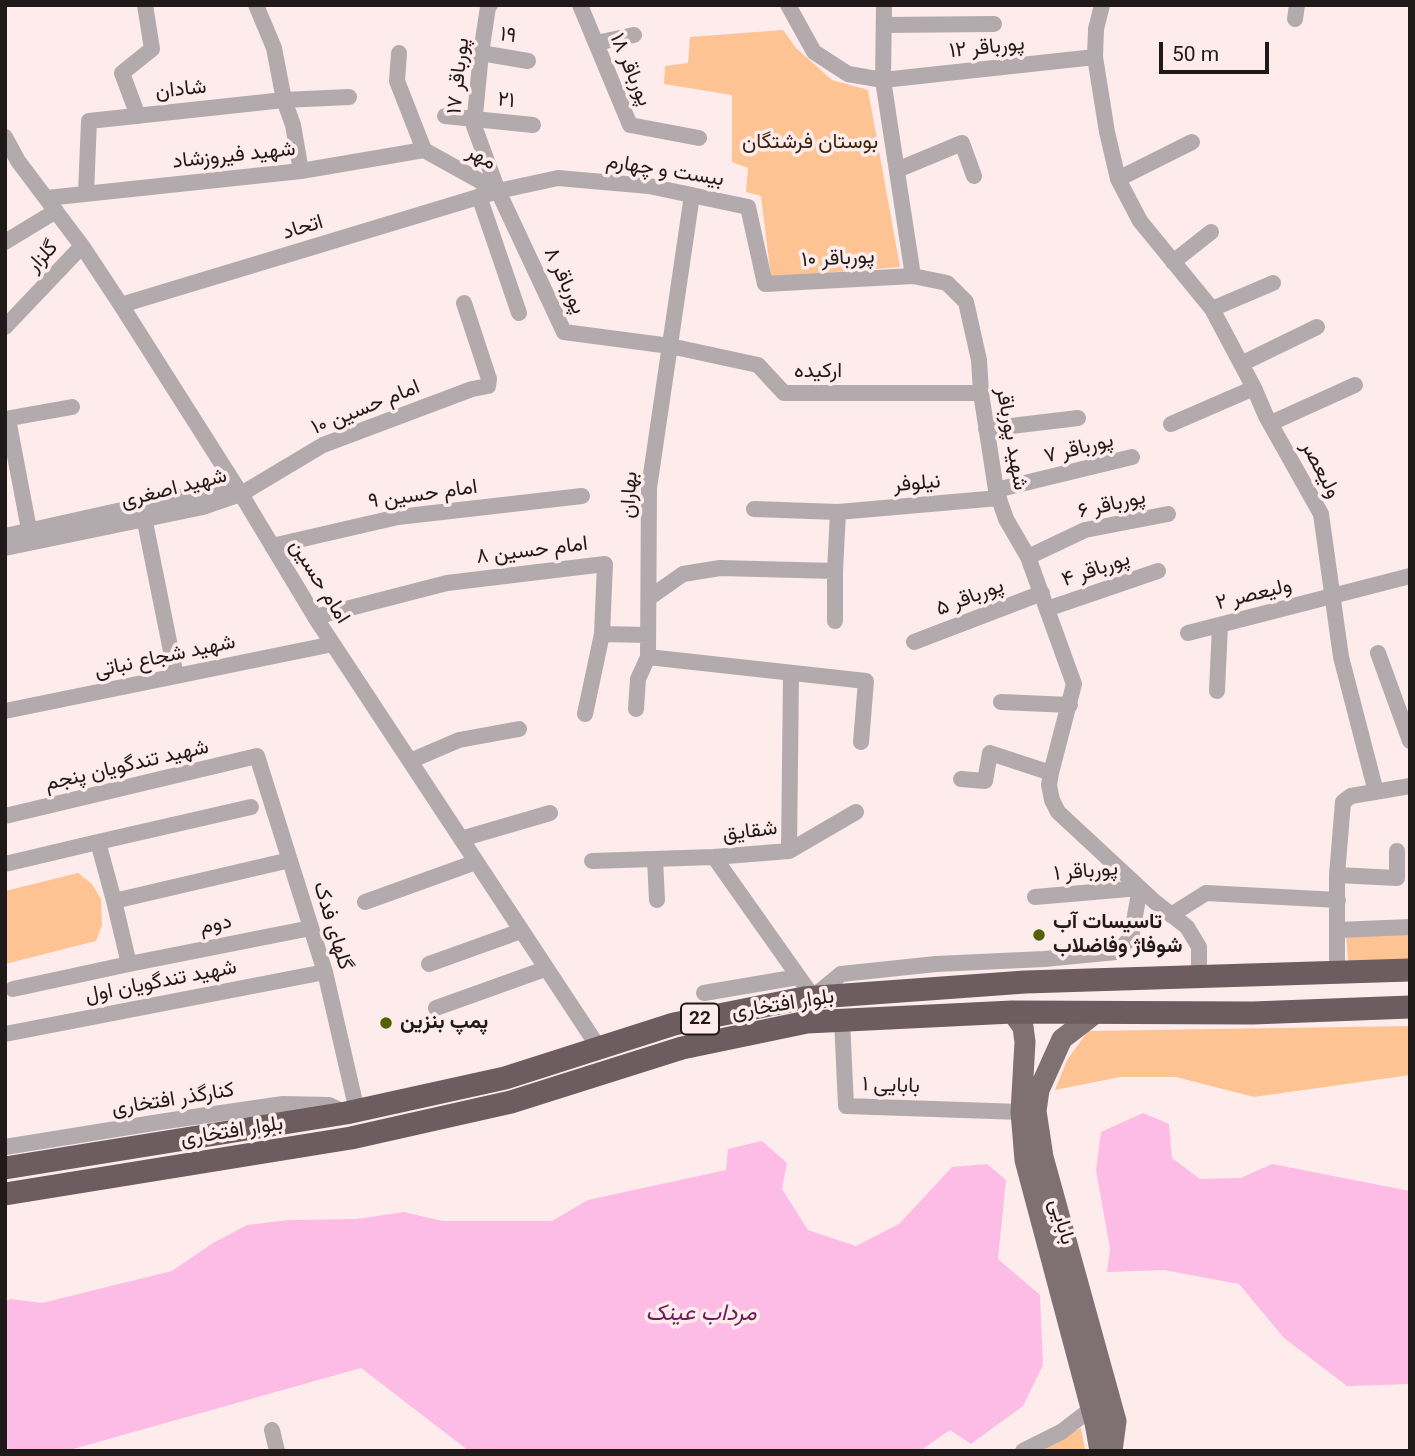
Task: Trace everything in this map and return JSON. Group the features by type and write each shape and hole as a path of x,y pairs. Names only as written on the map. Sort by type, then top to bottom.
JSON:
{"highway":[{"name":"بلوار افتخاری","path":"5,1168 352,1112 505,1078 674,1024 813,997 1025,982 1410,970"},
{"name":"بلوار افتخاری","path":"5,1194 351,1138 511,1102 682,1048 807,1022 1012,1012 1253,1013 1410,1007"}],"main road":[{"name":"بابایی","path":"1012,1012 1023,1027 1025,1042 1021,1112 1025,1160 1100,1451"},
{"name":"بابایی","path":"1097,1012 1062,1039 1039,1090 1036,1111 1038,1135 1116,1421 1112,1451"},
{"path":"1025,1042 1039,1038 1051,1040 1056,1049"}],"street":[{"path":"138,116 122,73 152,49 145,5"},
{"path":"256,5 274,48 301,171"},
{"name":"پورباقر ۱۷","path":"491,5 488,8 481,53 474,126 498,191"},
{"name":"پورباقر ۱۸","path":"580,5 630,125 699,138"},
{"path":"788,5 814,52 848,74 883,80"},
{"path":"884,5 883,80 913,276"},
{"name":"ولیعصر","path":"1102,5 1096,29 1095,57 1107,132 1118,179 1140,221 1205,304 1212,309 1321,514 1341,657 1376,792"},
{"path":"884,24 994,24"},
{"path":"596,43 634,35"},
{"path":"398,52 397,81 424,150"},
{"name":"۱۹","path":"481,53 528,61"},
{"name":"پورباقر ۱۲","path":"883,80 1095,57"},
{"name":"شادان","path":"86,193 89,121 284,100 349,97"},
{"name":"۲۱","path":"445,116 533,125"},
{"name":"امام حسین","path":"5,137 12,164 51,205 82,246 241,494 315,617 599,1048"},
{"path":"1118,179 1192,142"},
{"path":"897,170 962,143 974,176"},
{"name":"شهید فیروزشاد","path":"51,205 86,193 301,171 424,150"},
{"name":"مهر","path":"424,150 498,191"},
{"name":"بیست و چهارم","path":"498,191 558,178 649,186 748,207 765,284"},
{"name":"اتحاد","path":"121,305 498,191"},
{"name":"پورباقر ۸","path":"498,191 564,332 670,346"},
{"name":"بهاران","path":"636,709 638,679 648,657 649,488 692,195"},
{"path":"479,196 519,313"},
{"path":"5,242 51,205"},
{"path":"1173,262 1210,232"},
{"name":"گلزار","path":"5,327 82,246"},
{"name":"پورباقر ۱۰","path":"765,284 913,276"},
{"name":"شهید پورباقر","path":"913,276 947,283 967,302 979,360 981,393 997,494 1006,519 1028,557 1074,684 1051,773 1049,785 1052,800 1058,812 1140,888 1187,927 1199,947 1199,977"},
{"path":"1212,309 1273,283"},
{"name":"امام حسین ۱۰","path":"241,494 323,445 472,389 488,386 489,379 464,303"},
{"path":"1241,364 1317,327"},
{"name":"ارکیده","path":"670,346 758,365 784,393 981,393"},
{"path":"1271,423 1355,385"},
{"path":"1171,424 1254,388"},
{"path":"30,537 6,419 72,407"},
{"path":"986,429 1078,418"},
{"name":"پورباقر ۷","path":"997,494 1132,457"},
{"name":"شهید اصغری","path":"5,548 30,537 143,513 198,493 241,494"},
{"name":"نیلوفر","path":"754,509 838,512 997,494"},
{"name":"امام حسین ۹","path":"272,546 398,517 582,496"},
{"path":"835,621 838,512"},
{"path":"143,513 176,676"},
{"name":"پورباقر ۶","path":"1028,557 1085,530 1168,514"},
{"name":"شهید اصغری","path":"5,536 30,537"},
{"name":"امام حسین ۸","path":"315,617 447,583 605,564 602,634 585,714"},
{"path":"649,597 682,574 720,568 835,570"},
{"name":"پورباقر ۴","path":"1044,601 1158,571"},
{"name":"ولیعصر ۲","path":"1188,633 1410,576"},
{"name":"پورباقر ۵","path":"914,642 1044,601"},
{"path":"1217,691 1220,625"},
{"path":"602,634 648,635"},
{"name":"شهید شجاع نباتی","path":"5,711 333,644"},
{"path":"1378,653 1410,741"},
{"path":"648,657 866,681 861,742"},
{"name":"شقایق","path":"713,857 789,851 791,674"},
{"path":"1001,702 1070,705"},
{"path":"410,761 459,740 519,729"},
{"path":"961,779 985,781 990,753 1051,773"},
{"name":"شهید تندگویان پنجم","path":"5,816 257,756"},
{"name":"گلهای فدک","path":"257,756 325,972 352,1112"},
{"path":"1338,974 1337,876 1343,802 1351,796 1410,786"},
{"path":"5,864 251,807"},
{"path":"789,851 856,812"},
{"path":"461,839 550,813"},
{"path":"98,842 130,964"},
{"path":"1337,876 1397,878 1397,851"},
{"path":"592,861 713,857"},
{"name":"شقایق","path":"713,857 813,997"},
{"path":"655,859 657,900"},
{"path":"114,901 290,860"},
{"path":"365,902 476,862"},
{"path":"813,997 842,974 936,964 1044,959 1116,952 1131,938 1140,888"},
{"name":"پورباقر ۱","path":"1035,897 1140,888"},
{"path":"1171,915 1206,893 1338,900"},
{"path":"1338,930 1410,927"},
{"name":"دوم","path":"13,989 311,928"},
{"path":"429,964 521,931"},
{"path":"436,1009 545,969"},
{"name":"شهید تندگویان اول","path":"5,1034 325,972"},
{"path":"704,993 798,977"},
{"name":"بابایی ۱","path":"842,1020 846,1106 1021,1112"},
{"name":"کنارگذر افتخاری","path":"5,1147 283,1104 329,1105 352,1112"},
{"path":"1023,1451 1061,1433 1091,1409"},
{"path":"272,1430 277,1451"}],"green space":[{"name":"بوستان فرشتگان","path":"783,30 796,48 832,80 868,90 900,267 771,277 761,196 746,192 748,168 732,162 732,95 664,84 665,66 688,63 690,37"},
{"path":"78,873 92,884 101,899 102,925 96,941 5,964 5,891"},
{"path":"1410,930 1410,961 1348,962 1346,934"},
{"path":"1410,1026 1410,1075 1254,1097 1176,1077 1120,1077 1055,1090 1067,1060 1088,1031"},
{"path":"1081,1428 1085,1449 1034,1451"}],"water":[{"path":"1143,1113 1169,1124 1172,1158 1200,1179 1241,1178 1272,1164 1410,1191 1410,1384 1347,1386 1284,1338 1239,1284 1164,1270 1107,1272 1110,1249 1096,1170 1101,1132"},
{"name":"مرداب عینک","path":"762,1141 787,1163 782,1189 808,1230 856,1246 899,1224 952,1167 987,1164 1006,1180 998,1259 1040,1295 1043,1365 1023,1406 971,1444 950,1430 920,1451 469,1451 361,1368 66,1451 5,1451 5,1302 10,1299 42,1303 172,1271 213,1243 247,1225 289,1220 357,1219 404,1212 442,1221 552,1221 588,1200 726,1170 728,1149"}],"building":[{"path":"641,472 638,494 630,494 629,473"}],"place":[{"name":"تاسیسات آب شوفاژ وفاضلاب","path":"1039,935"},
{"name":"پمپ بنزین","path":"386,1023"}]}
